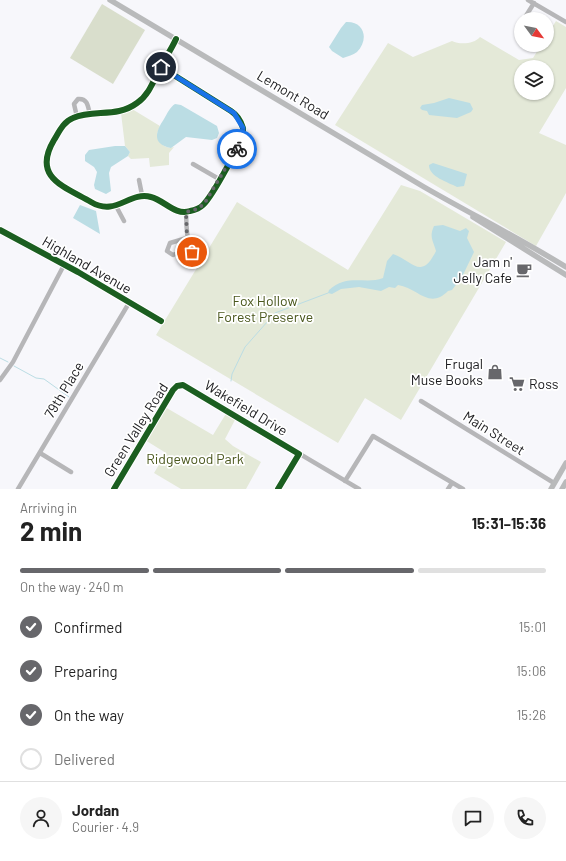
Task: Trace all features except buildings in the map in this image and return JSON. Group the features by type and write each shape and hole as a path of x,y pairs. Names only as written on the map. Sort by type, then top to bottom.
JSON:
{"main road":[{"name":"Lemont Road","path":"110,0 463,210 566,275"},
{"name":"Lemont Road","path":"463,210 502,229 566,267"},
{"path":"551,489 566,463"},
{"path":"562,489 566,482"}],"street":[{"path":"528,0 566,22"},
{"path":"528,12 534,3"},
{"path":"161,67 229,109 239,119 243,128 240,144 201,207 186,212 176,210 152,197 142,195 116,206 104,207 95,205 51,178 46,168 45,158 56,136 65,123 77,117 120,112 137,103 148,92 161,67 176,40"},
{"path":"77,117 74,104 78,99 82,99 86,102 90,115"},
{"path":"193,164 219,179"},
{"path":"139,180 142,195"},
{"path":"116,206 124,221"},
{"path":"186,212 187,238 190,248 199,258"},
{"name":"Highland Avenue","path":"0,230 161,321"},
{"path":"187,238 170,243 167,251 173,255 190,248"},
{"path":"0,380 13,362 64,265"},
{"name":"79th Place","path":"18,489 129,303"},
{"name":"Wakefield Drive","path":"180,385 186,386 359,489"},
{"name":"Green Valley Road","path":"114,489 173,390 180,385"},
{"name":"Main Street","path":"422,401 554,483"},
{"path":"346,481 374,436 462,489"},
{"path":"40,453 71,472"},
{"path":"278,489 299,454"},
{"path":"448,489 452,483"}],"green space":[{"path":"102,4 145,30 113,84 70,58"},
{"path":"556,21 566,27 566,88 539,133 566,145 566,193 536,246 335,125 388,43 413,57 452,41 467,43 480,37 519,60 533,58 537,52 554,52 554,24"},
{"path":"132,109 160,126 157,134 161,142 165,146 171,148 174,147 169,153 169,165 150,167 149,158 131,159 128,156 130,152 125,146 121,113"},
{"name":"Fox Hollow Forest Preserve","path":"401,185 420,191 506,242 401,420 365,398 338,443 156,335 237,202 348,270"},
{"name":"Ridgewood Park","path":"165,407 213,435 227,412 236,418 225,439 233,446 261,462 246,489 181,489 154,473 166,453 145,440"}],"water":[{"path":"346,22 357,25 361,28 364,37 361,47 357,52 343,58 332,51 329,47"},
{"path":"449,98 470,103 473,109 471,112 457,118 429,115 427,111 420,108 422,105"},
{"path":"175,104 181,105 217,126 219,133 217,138 212,140 186,137 171,148 160,143 157,132 169,111"},
{"path":"125,146 130,152 128,156 111,167 109,173 111,191 106,194 95,189 94,185 97,172 94,167 85,161 85,155 89,150"},
{"path":"433,163 467,174 464,186 457,187 435,176 429,165"},
{"path":"80,205 96,211 100,234 73,218"},
{"path":"443,225 460,231 466,228 469,231 467,238 474,252 462,277 452,290 435,298 423,296 398,285 395,288 389,287 381,291 359,287 341,289 332,294 328,293 329,290 343,282 377,280 383,278 387,261 393,254 416,266 421,267 426,265 436,251 432,236 434,226"}],"waterway":[{"path":"231,381 232,374 245,347 275,313 328,293"},
{"path":"0,358 8,362"},
{"path":"14,366 36,378 44,379 69,397"}],"cycle path":[{"path":"161,67 233,113 238,118 243,128 234,155 220,180 203,205 194,210 185,212 174,210 156,199 143,196 108,207 100,206 70,191 54,179 49,172 47,163 48,153 54,140 64,125 73,118 81,115 113,112 129,108 137,103 148,91 176,39"},
{"path":"0,230 78,272 161,321"},
{"path":"114,489 173,390 177,386 183,385 299,454 278,489"}],"way so far":[{"path":"192,252 187,238 186,212 197,209 204,204 237,149"}],"place":[{"name":"Jam n' Jelly Cafe","path":"524,270"},
{"name":"Frugal Muse Books","path":"495,372"},
{"name":"Ross","path":"517,384"}],"route":[{"path":"161,67 234,113 239,119 243,128 242,139 237,149"}]}
